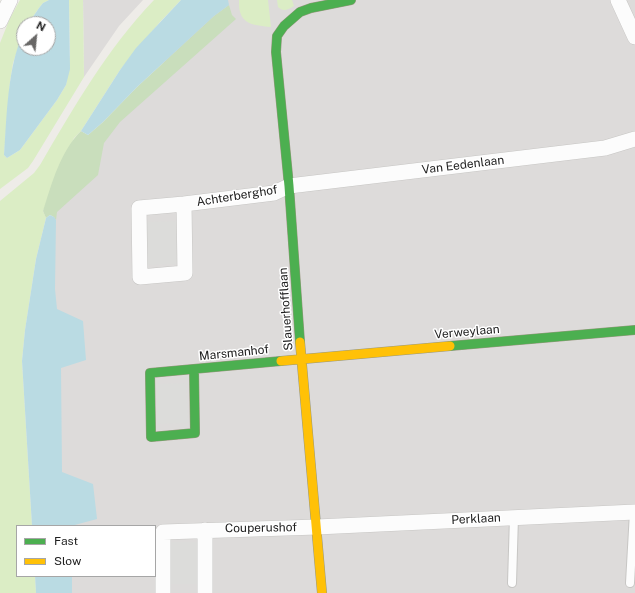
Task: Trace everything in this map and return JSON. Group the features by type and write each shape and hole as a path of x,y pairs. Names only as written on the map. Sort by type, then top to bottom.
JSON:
{"street":[{"path":"0,21 10,0"},
{"name":"Slauerhofflaan","path":"322,593 301,359 290,186 276,52 277,36 284,26 300,12 311,8 350,0"},
{"path":"618,0 631,15 635,38"},
{"name":"Van Eedenlaan","path":"290,186 605,148 635,138"},
{"name":"Achterberghof","path":"184,204 185,273 140,276 139,208 274,193 290,186"},
{"name":"Verweylaan","path":"301,359 635,330"},
{"name":"Marsmanhof","path":"194,370 195,433 151,436 150,374 301,359"},
{"name":"Perklaan","path":"316,527 634,512"},
{"name":"Couperushof","path":"163,593 163,532 316,527"},
{"path":"205,530 205,593"}],"lane":[{"path":"630,583 634,512"},
{"path":"512,583 514,517"}],"shaded area":[{"path":"83,0 143,0 119,26 84,77"},
{"path":"214,0 635,0 635,593 55,593 54,577 156,577 156,525 50,525 35,338 56,195"},
{"path":"177,221 179,264 147,265 146,222"},
{"path":"186,383 188,423 157,424 156,384"},
{"path":"168,542 199,542 200,584 169,584"}],"green space":[{"path":"20,0 49,0 43,3 34,16 16,16 16,54 10,82 4,155 7,158 20,150 57,100 66,85 70,54 69,0 83,0 84,77 28,168 0,189 0,43 10,18"},
{"path":"154,0 181,0 160,22 120,70 81,131 74,138 43,211 46,218 36,259 25,330 22,361 32,525 16,525 16,577 35,577 36,593 0,593 0,201 34,173 106,58"},
{"path":"239,0 268,0 271,27 252,24 243,19 239,8"},
{"path":"277,0 292,0 294,6 282,10 278,7"},
{"path":"229,5 232,15 236,19 120,122 104,143 98,175 57,212 56,220 50,215 46,218 43,211 53,179 67,148 74,139 81,131 88,135 103,122 137,87 214,16"}],"water":[{"path":"49,0 69,0 70,69 66,85 57,100 20,150 7,158 4,155 7,108 16,52 16,56 56,56 56,16 34,16 43,3"},
{"path":"181,0 228,0 229,5 214,16 137,87 103,122 88,135 81,131 136,48"},
{"path":"50,215 56,220 55,289 57,309 83,321 86,360 61,368 62,472 93,484 97,519 75,525 32,525 22,361 25,330 36,259 46,218"},
{"path":"35,577 72,577 72,593 36,593"}],"traffic: fast":[{"path":"300,342 289,186 276,52 277,36 284,26 300,12 311,8 351,0"},
{"path":"450,346 635,330"},
{"path":"194,369 195,433 151,437 150,373 281,361"}],"traffic: slow":[{"path":"300,342 322,593"},
{"path":"281,361 450,346"}]}
